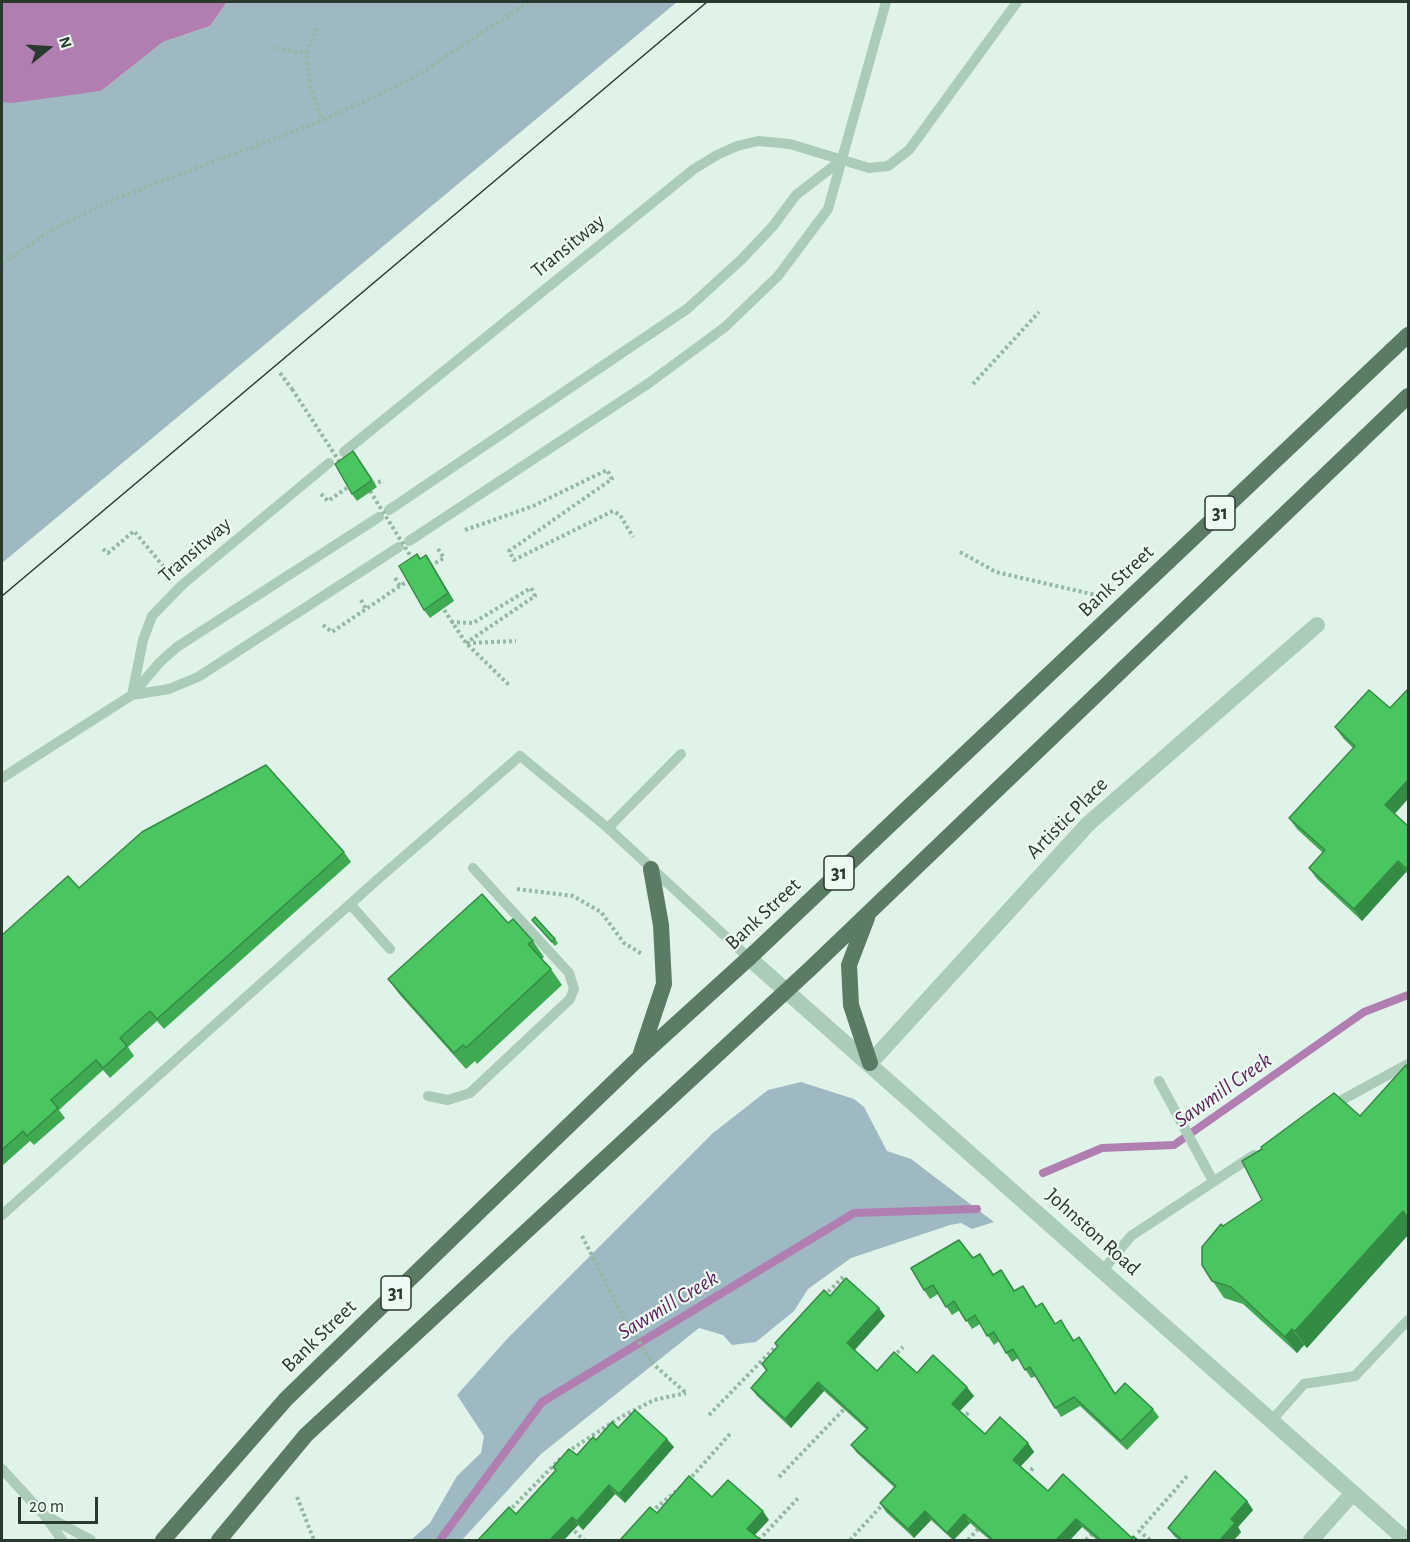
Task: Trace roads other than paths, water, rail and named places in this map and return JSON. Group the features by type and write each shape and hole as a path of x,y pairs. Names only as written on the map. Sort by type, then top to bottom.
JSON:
{"main road":[{"name":"Bank Street","path":"163,1540 286,1400 640,1057 749,958 1408,335"},
{"name":"31","path":"219,1540 306,1435 868,915 1408,396"},
{"path":"640,1057 664,984 661,925 651,868"},
{"path":"868,915 849,965 851,1005 870,1063"}],"street":[{"name":"Artistic Place","path":"870,1063 1088,824 1317,625"},
{"name":"Johnston Road","path":"749,958 1406,1540"},
{"path":"1311,1540 1353,1493"}],"lane":[{"path":"409,541 649,383 725,327 778,276 828,209 886,2"},
{"name":"Transitway","path":"344,452 694,169 710,160 737,146 758,141 778,142 869,168 888,166 909,150 1017,2"},
{"path":"389,510 687,309 742,259 796,195 843,159"},
{"name":"Transitway","path":"132,695 143,640 152,616 182,585 329,464"},
{"path":"2,778 132,695 160,662 177,647 379,517"},
{"path":"132,695 169,689 198,677 399,548"},
{"path":"608,828 681,754"},
{"path":"2,1215 350,904 520,756 608,828 749,958"},
{"path":"428,1096 448,1100 470,1093 570,999 574,989 569,973 473,868"},
{"path":"350,904 390,949"},
{"path":"1323,1111 1408,1064"},
{"path":"1159,1081 1212,1181"},
{"path":"1103,1270 1131,1236 1263,1149"},
{"path":"1272,1420 1304,1384 1355,1376 1408,1320"},
{"path":"2,1469 45,1516 62,1540"},
{"path":"45,1516 91,1540"}],"waterway":[{"name":"Sawmill Creek","path":"1043,1173 1102,1148 1174,1145 1364,1012 1408,995"},
{"name":"Sawmill Creek","path":"440,1540 542,1402 854,1213 977,1209"}],"tram line":[{"path":"2,596 707,2"}]}
